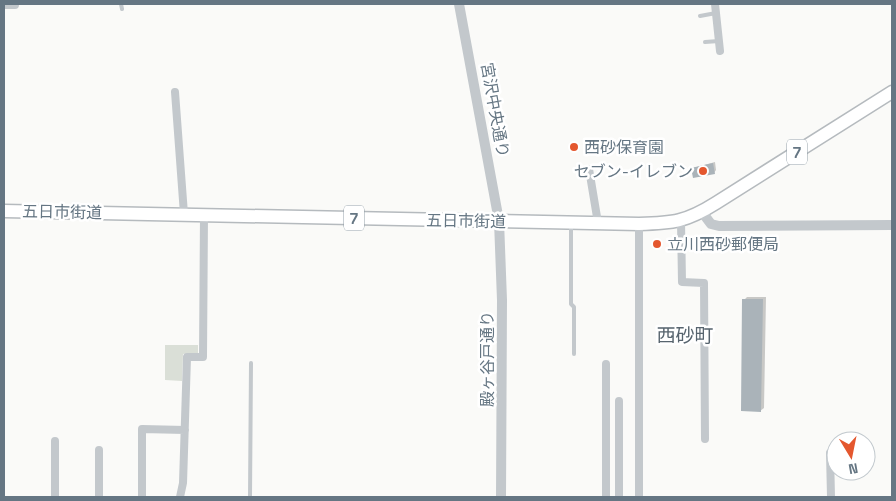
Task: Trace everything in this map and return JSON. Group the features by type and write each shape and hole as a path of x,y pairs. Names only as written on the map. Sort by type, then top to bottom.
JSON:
{"main road":[{"name":"五日市街道","path":"4,211 639,224 682,221 702,212 892,92"}],"street":[{"name":"宮沢中央通り","path":"459,4 499,221"},
{"path":"715,4 720,51"},
{"path":"4,5 15,5"},
{"path":"175,92 184,214"},
{"path":"589,169 598,223"},
{"path":"702,212 711,224 719,226 892,226"},
{"path":"180,497 184,483 187,357 203,357 204,215"},
{"name":"殿ヶ谷戸通り","path":"499,221 502,310 501,497"},
{"path":"682,221 682,282 704,283 705,439"},
{"path":"639,224 639,497"},
{"path":"606,364 606,497"},
{"path":"619,401 619,497"},
{"path":"606,428 619,428"},
{"path":"142,497 142,429 185,430"},
{"path":"55,441 55,497"},
{"path":"99,450 99,497"},
{"path":"831,481 831,497"}],"lane":[{"path":"700,16 716,13"},
{"path":"705,42 719,41"},
{"path":"571,222 571,304 574,307 574,354"},
{"path":"250,497 251,364"}],"shaded area":[{"path":"165,345 198,345 198,353 183,354 182,381 165,380"}],"building":[{"name":"セブン-イレブン","path":"713,163 715,174 693,178 691,168"},
{"path":"742,299 763,299 761,412 741,411"}],"place":[{"name":"西砂保育園","path":"574,147"},
{"name":"セブン-イレブン","path":"703,171"},
{"name":"立川西砂郵便局","path":"657,244"}],"district":[{"name":"西砂町","path":"685,335"}]}
